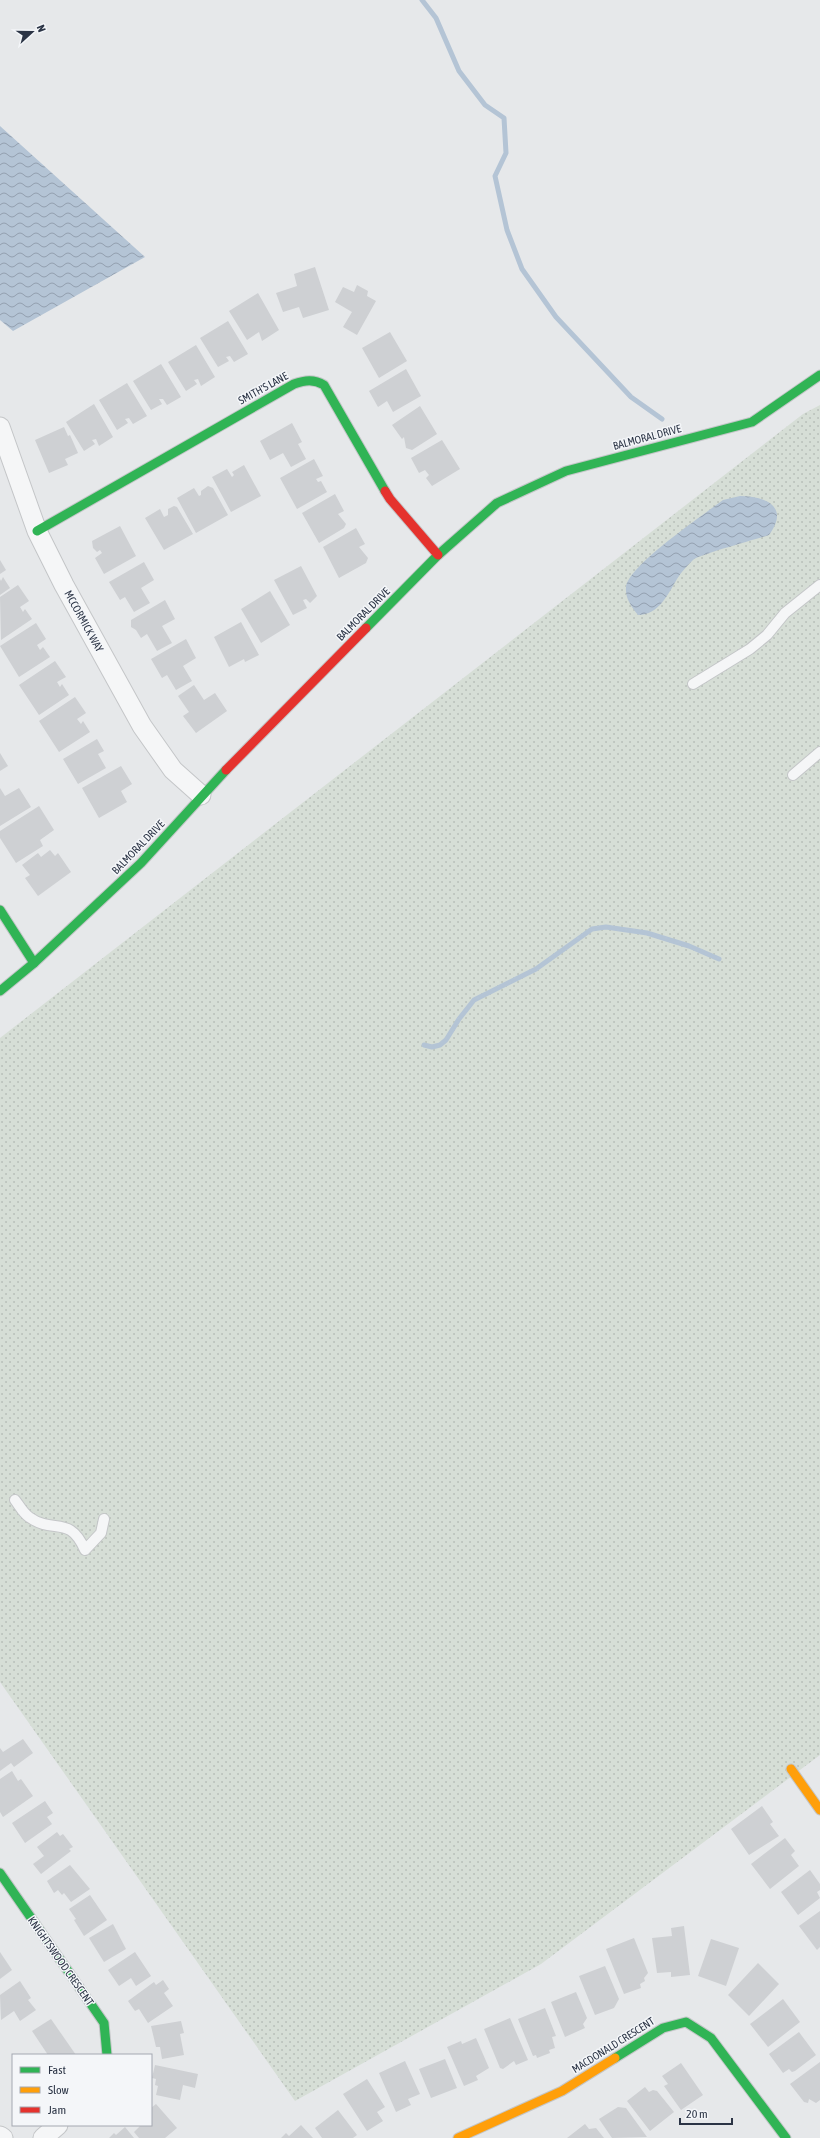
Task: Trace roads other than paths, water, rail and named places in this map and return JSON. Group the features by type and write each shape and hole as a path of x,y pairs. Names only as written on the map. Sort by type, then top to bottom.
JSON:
{"street":[{"name":"BALMORAL DRIVE","path":"0,991 34,963 141,864 201,795 438,555 497,503 566,471 752,422 820,375"},
{"name":"SMITH'S LANE","path":"37,531 294,384 303,380 312,380 319,381 324,385 390,499 438,555"},
{"name":"MCCORMICK WAY","path":"0,427 37,531 64,585 142,726 173,770 201,795"},
{"path":"0,910 34,963"},
{"path":"791,1769 820,1810"},
{"name":"KNIGHTSWOOD CRESCENT","path":"0,1873 104,2023 107,2054"},
{"name":"MACDONALD CRESCENT","path":"458,2138 562,2091 663,2028 686,2022 711,2038 786,2138"},
{"path":"43,2138 57,2126"}],"lane":[{"path":"693,684 750,649 767,635 785,613 820,585"},
{"path":"793,775 820,752"},
{"path":"15,1500 24,1513 36,1521 49,1526 63,1526 71,1529 76,1534 85,1550 101,1533 104,1519"}],"water":[{"path":"0,126 145,257 13,331 0,320"},
{"path":"740,496 758,498 766,501 776,510 777,517 775,525 769,535 716,551 693,560 680,574 662,603 657,608 645,614 638,615 626,595 626,587 630,578 638,568 664,544 723,500"}],"waterway":[{"path":"422,0 436,18 459,71 485,105 504,118 506,153 495,176 507,230 522,269 556,317 631,397 662,419"},
{"path":"424,1045 432,1047 440,1045 446,1040 459,1019 474,1000 536,969 592,929 606,927 647,933 689,946 719,959"}]}
